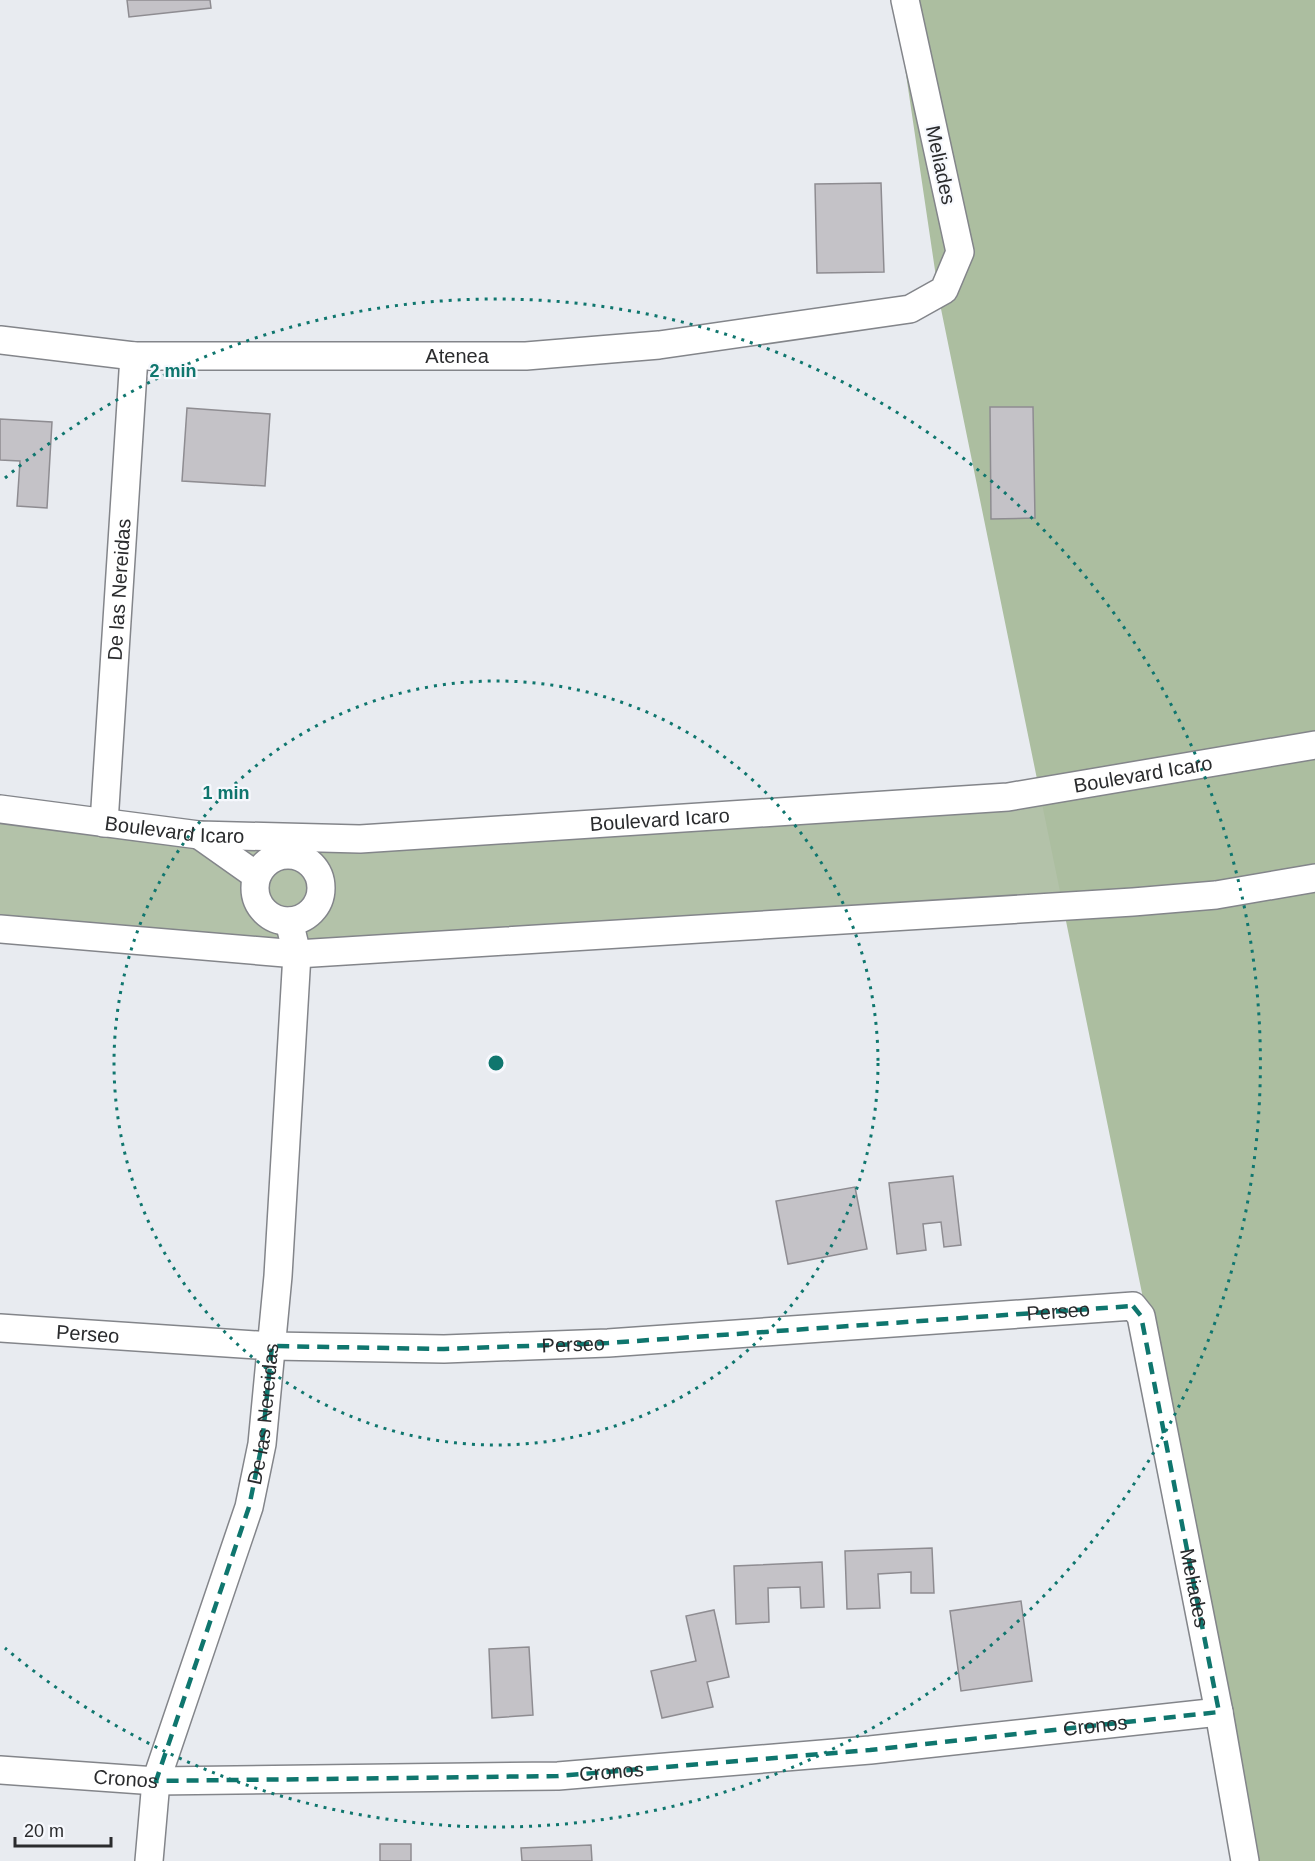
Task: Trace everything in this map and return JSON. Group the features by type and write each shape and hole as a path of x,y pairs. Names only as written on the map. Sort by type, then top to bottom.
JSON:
{"street":[{"name":"Meliades","path":"905,0 960,252 944,290 910,309"},
{"name":"Atenea","path":"0,340 134,356 526,356 659,345 910,309"},
{"name":"De las Nereidas","path":"104,823 134,356"},
{"name":"Boulevard Icaro","path":"0,808 199,835 360,839 1008,797 1315,745"},
{"path":"199,835 257,876"},
{"path":"311,864 360,839"},
{"path":"291,854 311,864 321,883 317,904 300,919 289,921 268,915 256,897 257,876 270,859 291,854"},
{"path":"0,929 297,954 1133,902 1216,895 1315,878"},
{"name":"De las Nereidas","path":"149,1861 156,1781 249,1507 262,1444 273,1346 297,954 289,921"},
{"name":"Perseo","path":"0,1329 273,1346 444,1348 608,1343 1133,1306 1141,1316"},
{"name":"Meliades","path":"1141,1316 1219,1712 1245,1861"},
{"name":"Cronos","path":"0,1770 156,1781 558,1776 870,1750 1219,1712"}],"highlighted area":[{"path":"1133,1306 1141,1316 1219,1712 870,1750 558,1776 156,1781 249,1507 262,1444 272,1346 444,1349 608,1343"}],"green space":[{"path":"895,0 1315,0 1315,1861 1245,1861 1144,1303 940,304"},
{"path":"1315,745 1315,878 297,954 0,930 0,809 360,839 1008,797"}],"building":[{"path":"127,0 210,0 211,8 129,17"},
{"path":"881,183 884,272 817,273 815,184"},
{"path":"990,407 1033,407 1035,518 991,519"},
{"path":"187,408 270,414 265,486 182,481"},
{"path":"0,419 52,422 47,508 17,506 20,461 0,460"},
{"path":"953,1176 961,1245 944,1247 941,1222 923,1224 926,1250 897,1254 889,1183"},
{"path":"855,1187 867,1249 788,1264 776,1201"},
{"path":"932,1548 934,1593 911,1593 911,1572 878,1574 880,1608 847,1609 845,1551"},
{"path":"822,1562 824,1607 801,1608 800,1587 768,1588 769,1622 736,1624 734,1566"},
{"path":"1021,1601 1032,1681 961,1691 950,1611"},
{"path":"714,1610 729,1677 707,1682 713,1707 662,1718 651,1671 696,1661 686,1616"},
{"path":"529,1647 533,1715 492,1718 489,1649"},
{"path":"380,1844 411,1844 411,1861 380,1861"},
{"path":"591,1845 592,1861 522,1861 521,1848"}]}
